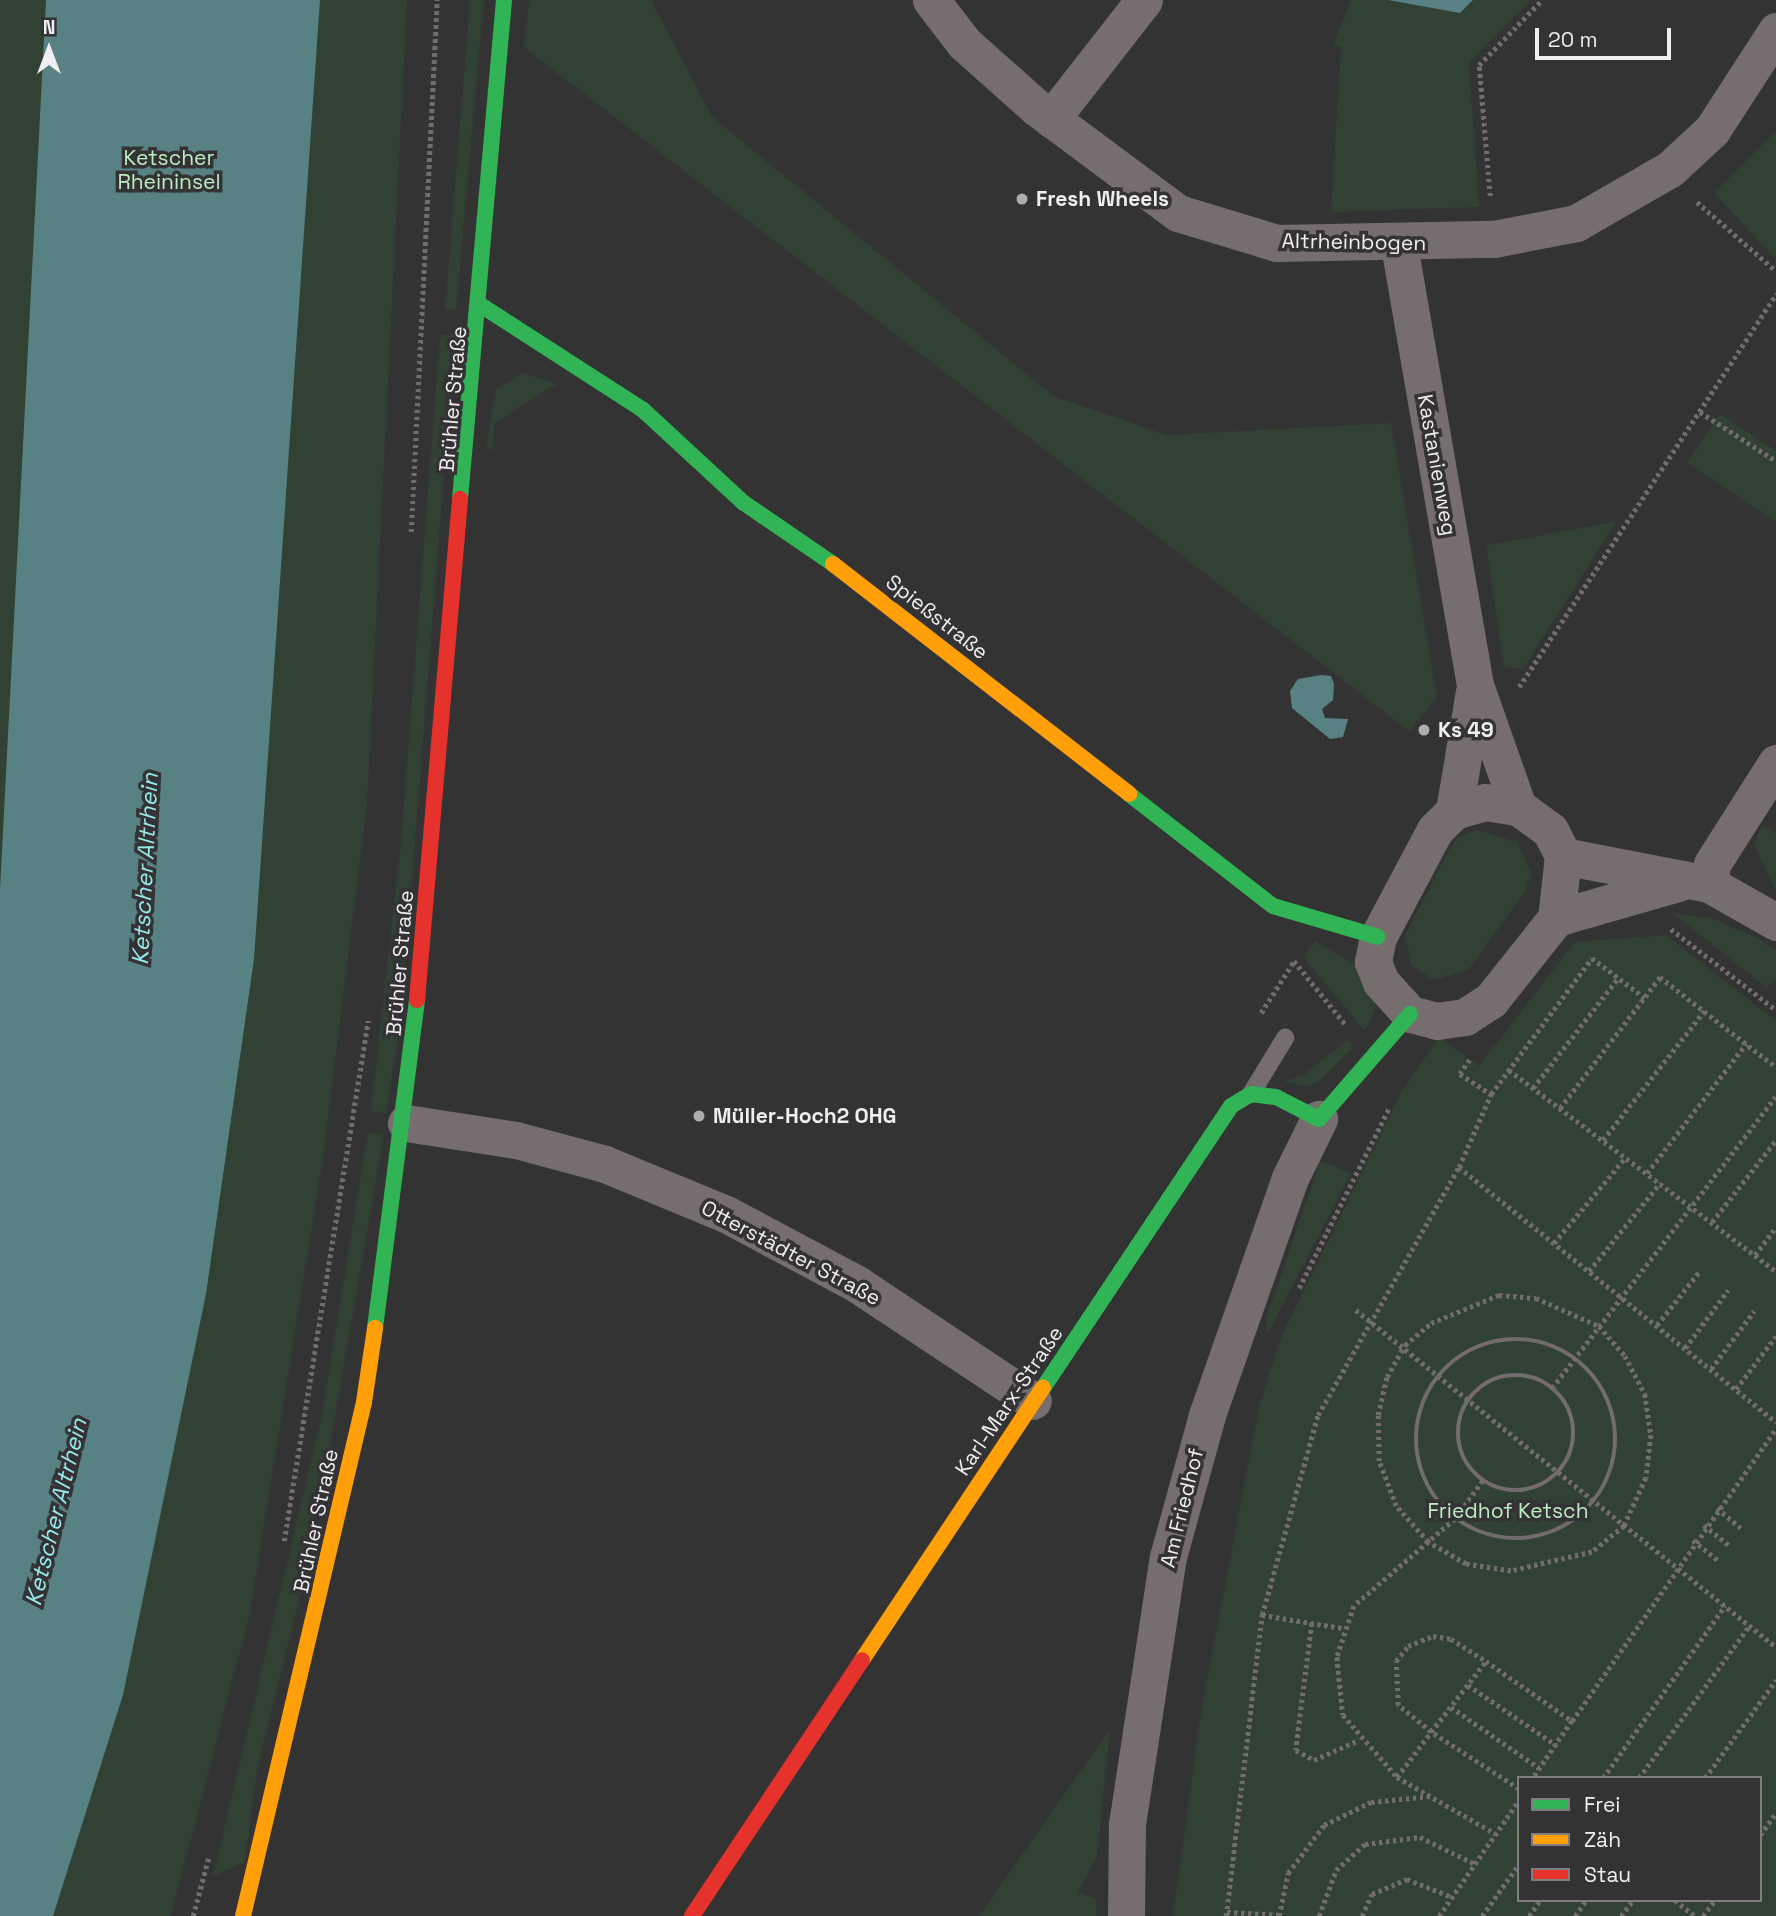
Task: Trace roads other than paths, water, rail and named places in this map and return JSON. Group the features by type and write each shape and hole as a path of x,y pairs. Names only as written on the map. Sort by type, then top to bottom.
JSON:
{"street":[{"name":"Brühler Straße","path":"243,1916 364,1402 406,1123 482,306 504,0"},
{"name":"Altrheinbogen","path":"930,0 964,43 1051,119 1178,213 1277,243 1399,245 1494,239 1576,223 1670,169 1712,130 1776,30"},
{"path":"1051,119 1144,0"},
{"name":"Kastanienweg","path":"1399,245 1475,685 1518,807"},
{"name":"Spießstraße","path":"482,306 587,379 642,409 744,503 804,541 1273,906 1378,937"},
{"name":"Kastanienweg","path":"1454,811 1475,685"},
{"path":"1556,918 1696,883 1712,864 1776,763"},
{"path":"1485,802 1518,807 1550,830 1563,856 1556,918 1491,1000 1465,1017 1437,1021 1410,1014 1381,982 1373,962 1378,937 1417,854 1454,811 1485,802"},
{"path":"1563,856 1696,883 1776,922"},
{"path":"1251,1094 1276,1097 1319,1119 1410,1014"},
{"name":"Karl-Marx-Straße","path":"692,1916 1231,1106 1251,1094"},
{"name":"Am Friedhof","path":"1126,1916 1127,1824 1168,1558 1207,1415 1290,1178 1319,1119"},
{"name":"Otterstädter Straße","path":"406,1123 516,1140 605,1164 726,1214 857,1284 1034,1401"}],"lane":[{"path":"1251,1094 1285,1038"}],"water":[{"name":"Ketscher Altrhein","path":"46,0 320,0 254,959 206,1294 123,1695 53,1916 0,1916 0,890"},
{"path":"1388,0 1473,0 1460,13"},
{"path":"1331,676 1334,684 1333,700 1322,709 1325,718 1348,719 1343,737 1330,739 1292,708 1290,691 1298,679"}],"place":[{"name":"Fresh Wheels","path":"1022,199"},
{"name":"Ks 49","path":"1424,730"},
{"name":"Müller-Hoch2 OHG","path":"699,1116"}],"park label":[{"name":"Ketscher Rheininsel","path":"169,170"},
{"name":"Friedhof Ketsch","path":"1508,1511"}]}
